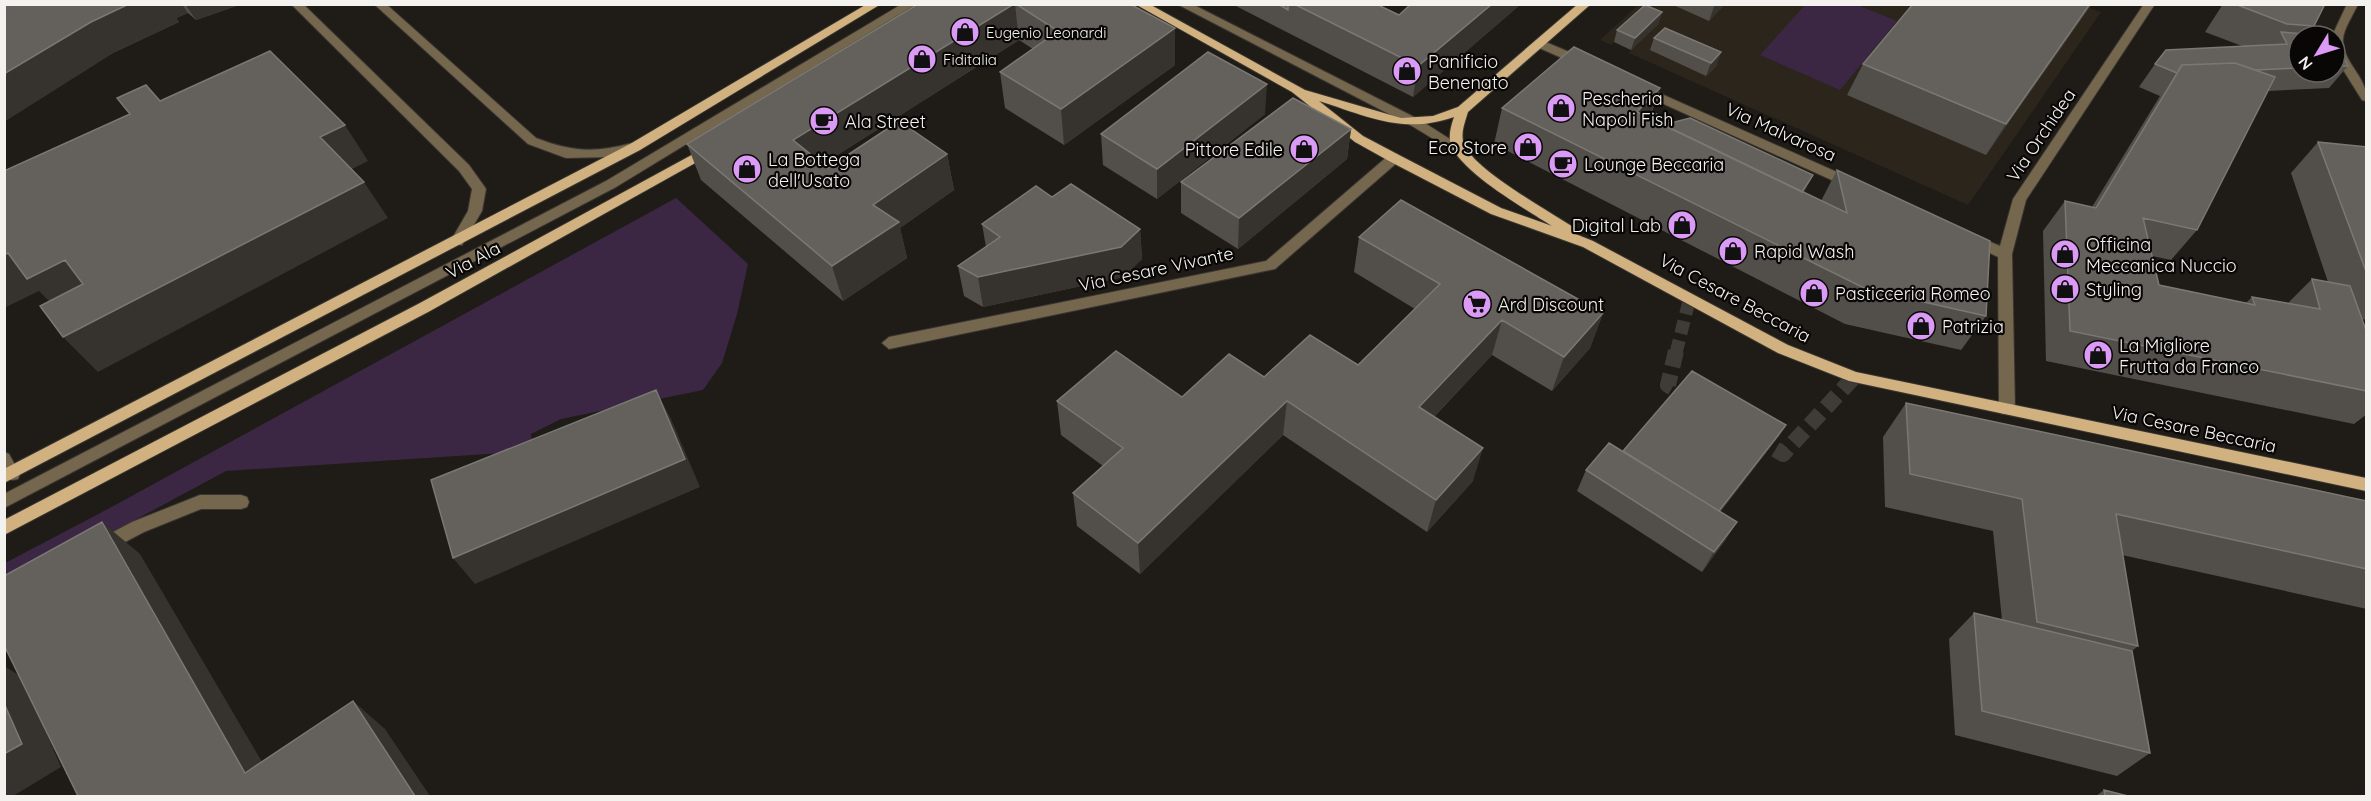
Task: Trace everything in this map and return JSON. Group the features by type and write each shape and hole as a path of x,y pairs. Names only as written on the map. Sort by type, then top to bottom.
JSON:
{"main road":[{"name":"Via Ala","path":"8,475 458,242 635,147 876,4"},
{"path":"1130,4 1152,13"},
{"name":"Via Cesare Beccaria","path":"1140,4 1152,13 1296,89 1359,139 1394,158 1497,211 1588,244 1783,349 1854,377 2367,485"},
{"path":"1296,89 1382,118 1416,123 1462,110 1586,4"},
{"path":"1462,110 1455,135 1458,147 1472,165 1588,244"},
{"name":"Via Ala","path":"4,528 588,219 719,143"}],"street":[{"path":"296,4 464,168 479,189 475,211 458,242"},
{"path":"379,4 532,141 566,154 611,153 635,147"},
{"path":"4,502 611,184 911,4"},
{"path":"1182,4 1416,123 1458,147"},
{"name":"Via Orchidea","path":"2007,410 2005,254 2020,199 2150,4"},
{"path":"2353,4 2337,38 2340,55 2367,97"},
{"path":"1541,44 1601,71"},
{"name":"Via Malvarosa","path":"1632,85 1865,190"},
{"name":"Via Cesare Vivante","path":"889,344 1270,265 1394,158"},
{"path":"1962,234 2005,254"},
{"path":"4,458 8,475"},
{"path":"86,555 138,527 200,502 241,502"}],"shaded area":[{"path":"1806,4 1857,5 1897,21 1840,90 1760,55"},
{"path":"2092,4 2090,8 2101,12 1968,205 1629,53 1631,50 1614,42 1611,45 1600,40 1638,5"},
{"path":"676,198 748,264 737,314 722,363 703,390 561,419 531,434 532,441 516,452 226,471 5,590 5,563"}],"building":[{"path":"4,4 129,4 91,22 4,74"},
{"path":"918,4 1014,4 793,140 828,168 899,121 947,154 873,205 899,222 832,266 687,144"},
{"path":"1016,4 1130,4 1175,28 1061,109 1000,72 1058,31"},
{"path":"1278,4 1288,4 1288,10"},
{"path":"1294,4 1382,4 1380,6 1399,15 1411,4 1492,4 1418,66"},
{"path":"1913,4 2090,4 2006,124 1863,64"},
{"path":"2235,4 2325,4 2315,24 2287,24"},
{"path":"1645,5 1662,12 1635,38 1617,30"},
{"path":"1665,28 1721,52 1711,63 1654,38"},
{"path":"2281,32 2287,32 2287,44"},
{"path":"2287,44 2287,69 2255,70 2235,63 2182,65 2177,73 2155,64 2166,50"},
{"path":"1574,47 1660,88 1637,112 1847,213 1837,170 1990,241 1986,316 1866,289 1502,108"},
{"path":"270,51 345,125 320,137 364,182 63,337 40,306 83,284 65,260 27,279 8,253 4,255 4,171 130,114 117,98 146,85 160,101"},
{"path":"1208,52 1267,84 1157,169 1101,134"},
{"path":"2235,63 2275,77 2197,230 2143,218 2159,285 2255,305 2252,297 2320,309 2312,279 2350,286 2367,333 2367,391 2070,331 2065,201 2096,208 2182,65"},
{"path":"1293,98 1351,129 1239,218 1181,182"},
{"path":"1652,112 1673,122 1663,125 1647,117"},
{"path":"1690,118 1813,175 1802,192 1663,125"},
{"path":"2318,142 2367,147 2367,274"},
{"path":"1071,184 1140,229 1121,247 978,277 958,266 1000,237 982,224 1036,186 1052,197"},
{"path":"1401,200 1603,313 1564,357 1502,320 1419,407 1483,448 1436,500 1287,401 1138,543 1073,493 1123,448 1057,401 1116,351 1182,397 1229,354 1264,377 1310,335 1358,365 1440,284 1359,237"},
{"path":"1692,371 1786,425 1719,511 1623,451"},
{"path":"656,390 685,459 453,558 431,480"},
{"path":"1906,403 2367,501 2367,569 2116,514 2138,646 2037,622 2022,499 1910,474"},
{"path":"1609,443 1737,522 1714,552 1586,470"},
{"path":"102,522 245,773 353,701 415,796 78,796 4,645 4,576"},
{"path":"1974,613 2132,651 2150,753 1982,711"},
{"path":"4,703 22,744 4,754"},
{"path":"2104,790 2128,796 2105,796"}],"tunnel":[{"path":"1676,353 1690,297"},
{"path":"1676,351 1668,385 1693,400"},
{"path":"1755,437 1783,454 1854,377"}],"place":[{"name":"Eugenio Leonardi","path":"965,32"},
{"name":"Fiditalia","path":"922,59"},
{"name":"Panificio Benenato","path":"1407,71"},
{"name":"Pescheria Napoli Fish","path":"1561,108"},
{"name":"Ala Street","path":"824,121"},
{"name":"Eco Store","path":"1528,147"},
{"name":"Pittore Edile","path":"1304,149"},
{"name":"Lounge Beccaria","path":"1563,164"},
{"name":"La Bottega dell'Usato","path":"747,169"},
{"name":"Digital Lab","path":"1682,225"},
{"name":"Rapid Wash","path":"1733,251"},
{"name":"Officina Meccanica Nuccio","path":"2065,254"},
{"name":"Styling","path":"2065,289"},
{"name":"Pasticceria Romeo","path":"1814,293"},
{"name":"Ard Discount","path":"1477,304"},
{"name":"Patrizia","path":"1921,326"},
{"name":"La Migliore Frutta da Franco","path":"2098,355"}]}
